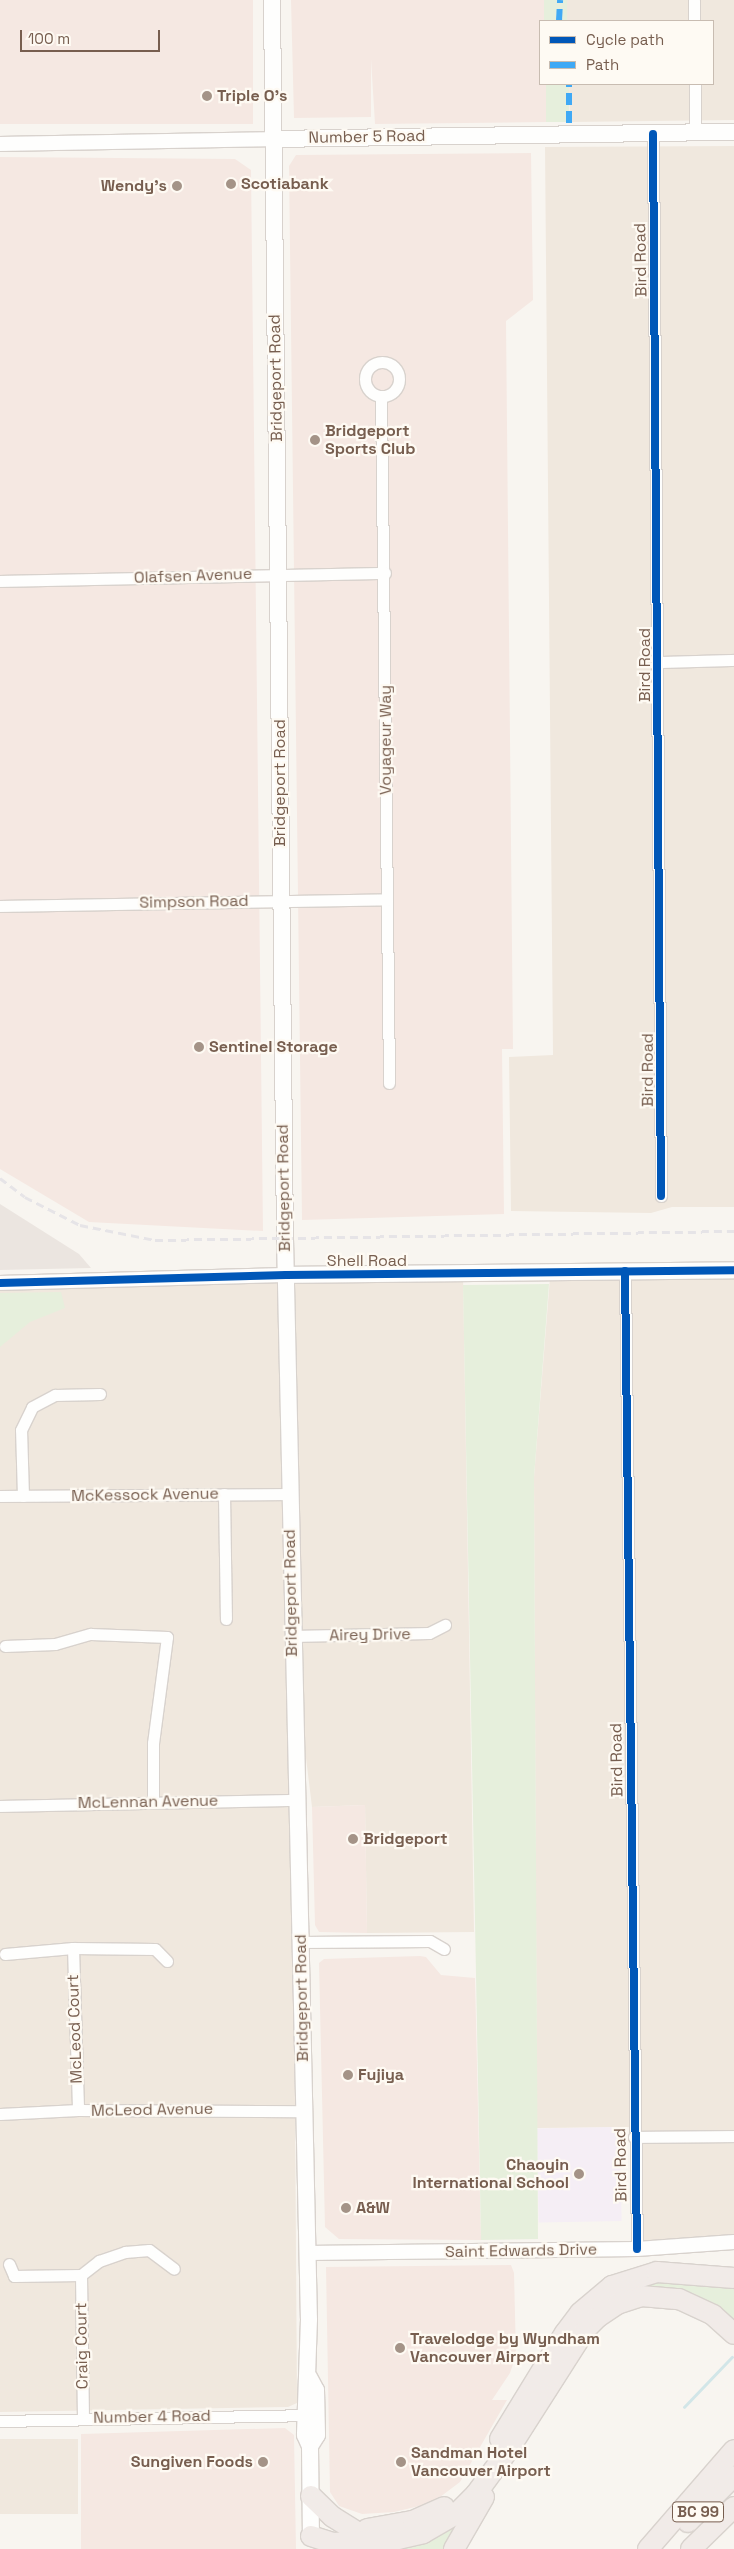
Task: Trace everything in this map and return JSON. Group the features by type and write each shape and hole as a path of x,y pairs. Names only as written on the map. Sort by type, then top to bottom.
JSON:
{"highway":[{"path":"358,2541 428,2516 454,2499 479,2473 564,2333 580,2313 612,2286 657,2272 734,2278"},
{"path":"454,2549 510,2449 585,2330 598,2317 617,2304 641,2296 679,2299 713,2315 734,2334"},
{"path":"311,2536 334,2543 412,2536 445,2522 466,2505 510,2449"},
{"path":"648,2549 734,2450"},
{"name":"BC 99","path":"662,2549 734,2476"},
{"path":"311,2496 358,2541"},
{"name":"BC 99","path":"692,2549 734,2507"}],"main road":[{"name":"Bridgeport Road","path":"272,0 289,1494 307,2253 309,2377 305,2390 305,2435 310,2446 311,2536"},
{"name":"Number 5 Road","path":"273,139 734,132"},
{"name":"Shell Road","path":"286,1275 734,1270"},
{"name":"Bridgeport Road","path":"309,2377 316,2390 317,2434 310,2446"}],"street":[{"path":"694,0 694,20"},
{"path":"695,85 695,133"},
{"name":"Bird Road","path":"653,134 661,1196"},
{"name":"Number 5 Road","path":"0,144 273,139"},
{"name":"Voyageur Way","path":"381,396 385,573 389,1083"},
{"name":"Olafsen Avenue","path":"0,581 385,573"},
{"path":"658,662 734,660"},
{"name":"Simpson Road","path":"0,906 388,898"},
{"name":"Bird Road","path":"625,1271 634,2137 637,2249"},
{"name":"Shell Road","path":"0,1283 286,1275"},
{"path":"23,1496 22,1430 32,1407 55,1395 100,1394"},
{"path":"224,1494 226,1619"},
{"name":"McKessock Avenue","path":"0,1496 289,1494"},
{"name":"Airey Drive","path":"292,1636 430,1633 445,1625"},
{"path":"5,1646 55,1644 91,1634 167,1637 153,1743 154,1802"},
{"name":"McLennan Avenue","path":"0,1806 295,1800"},
{"path":"301,1942 430,1941 444,1948"},
{"path":"5,1954 73,1948 155,1949 167,1961"},
{"name":"McLeod Court","path":"73,1948 78,2110"},
{"name":"McLeod Avenue","path":"0,2114 78,2110 304,2111"},
{"path":"634,2137 734,2136"},
{"name":"Saint Edwards Drive","path":"307,2253 637,2249 734,2242"},
{"path":"9,2264 14,2276 81,2274 99,2261 126,2252 149,2250 174,2269"},
{"name":"Craig Court","path":"81,2274 83,2418"},
{"name":"Number 4 Road","path":"0,2422 83,2418 305,2415"}],"shaded area":[{"path":"0,0 253,0 253,124 0,124"},
{"path":"291,0 544,0 545,20 539,20 539,85 546,85 547,122 375,124 371,59 371,117 294,118"},
{"path":"567,0 734,0 734,120 570,122 569,85 714,85 714,20 567,20"},
{"path":"734,146 734,1207 672,1207 651,1213 511,1211 509,1057 553,1055 545,147"},
{"path":"531,153 533,300 506,321 513,1049 502,1049 504,1214 302,1220 289,166 296,155"},
{"path":"0,157 235,159 251,170 263,1231 89,1222 0,1169"},
{"path":"0,1204 79,1254 91,1268 0,1270"},
{"path":"463,1274 474,1932 367,1933 365,1805 312,1807 292,1643 297,2403 288,2407 0,2412 0,1283"},
{"path":"734,1276 734,2236 640,2246 637,2127 537,2128 534,1477 550,1278"},
{"path":"365,1805 367,1933 319,1932 315,1925 312,1807"},
{"path":"426,1957 441,1975 475,1978 481,2240 339,2239 325,2227 319,1963 324,1959"},
{"name":"Chaoyin International School","path":"620,2127 622,2221 539,2222 537,2128"},
{"path":"511,2265 514,2273 516,2355 510,2373 492,2400 507,2400 460,2482 432,2503 394,2512 362,2514 339,2506 330,2492 326,2267"},
{"path":"285,2428 294,2435 296,2549 81,2549 81,2434"},
{"path":"0,2439 78,2439 78,2514 0,2514"}],"green space":[{"path":"544,0 567,0 567,20 544,20"},
{"path":"546,85 569,85 569,122 546,122"},
{"path":"549,1284 534,1477 538,2239 481,2240 463,1285"},
{"path":"61,1292 65,1308 30,1322 0,1347 0,1293"},
{"path":"660,2280 734,2284 734,2321 716,2306 693,2293 665,2288 631,2287"},
{"path":"463,2518 446,2549 374,2549"}],"waterway":[{"path":"684,2407 732,2357"}],"railway":[{"path":"0,1178 25,1197 80,1225 155,1240 734,1231"}],"marked path":[{"path":"559,20 560,0"},
{"path":"569,85 569,123"}],"cycle path":[{"path":"653,134 661,1196"},
{"path":"0,1283 286,1275 734,1270"},
{"path":"625,1271 637,2249"}],"place":[{"name":"Triple O's","path":"207,96"},
{"name":"Scotiabank","path":"231,184"},
{"name":"Wendy's","path":"177,186"},
{"name":"Bridgeport Sports Club","path":"315,440"},
{"name":"Sentinel Storage","path":"199,1047"},
{"name":"Bridgeport","path":"353,1839"},
{"name":"Fujiya","path":"348,2075"},
{"name":"Chaoyin International School","path":"579,2174"},
{"name":"A&W","path":"346,2208"},
{"name":"Travelodge by Wyndham Vancouver Airport","path":"400,2348"},
{"name":"Sungiven Foods","path":"263,2462"},
{"name":"Sandman Hotel Vancouver Airport","path":"401,2462"}]}
